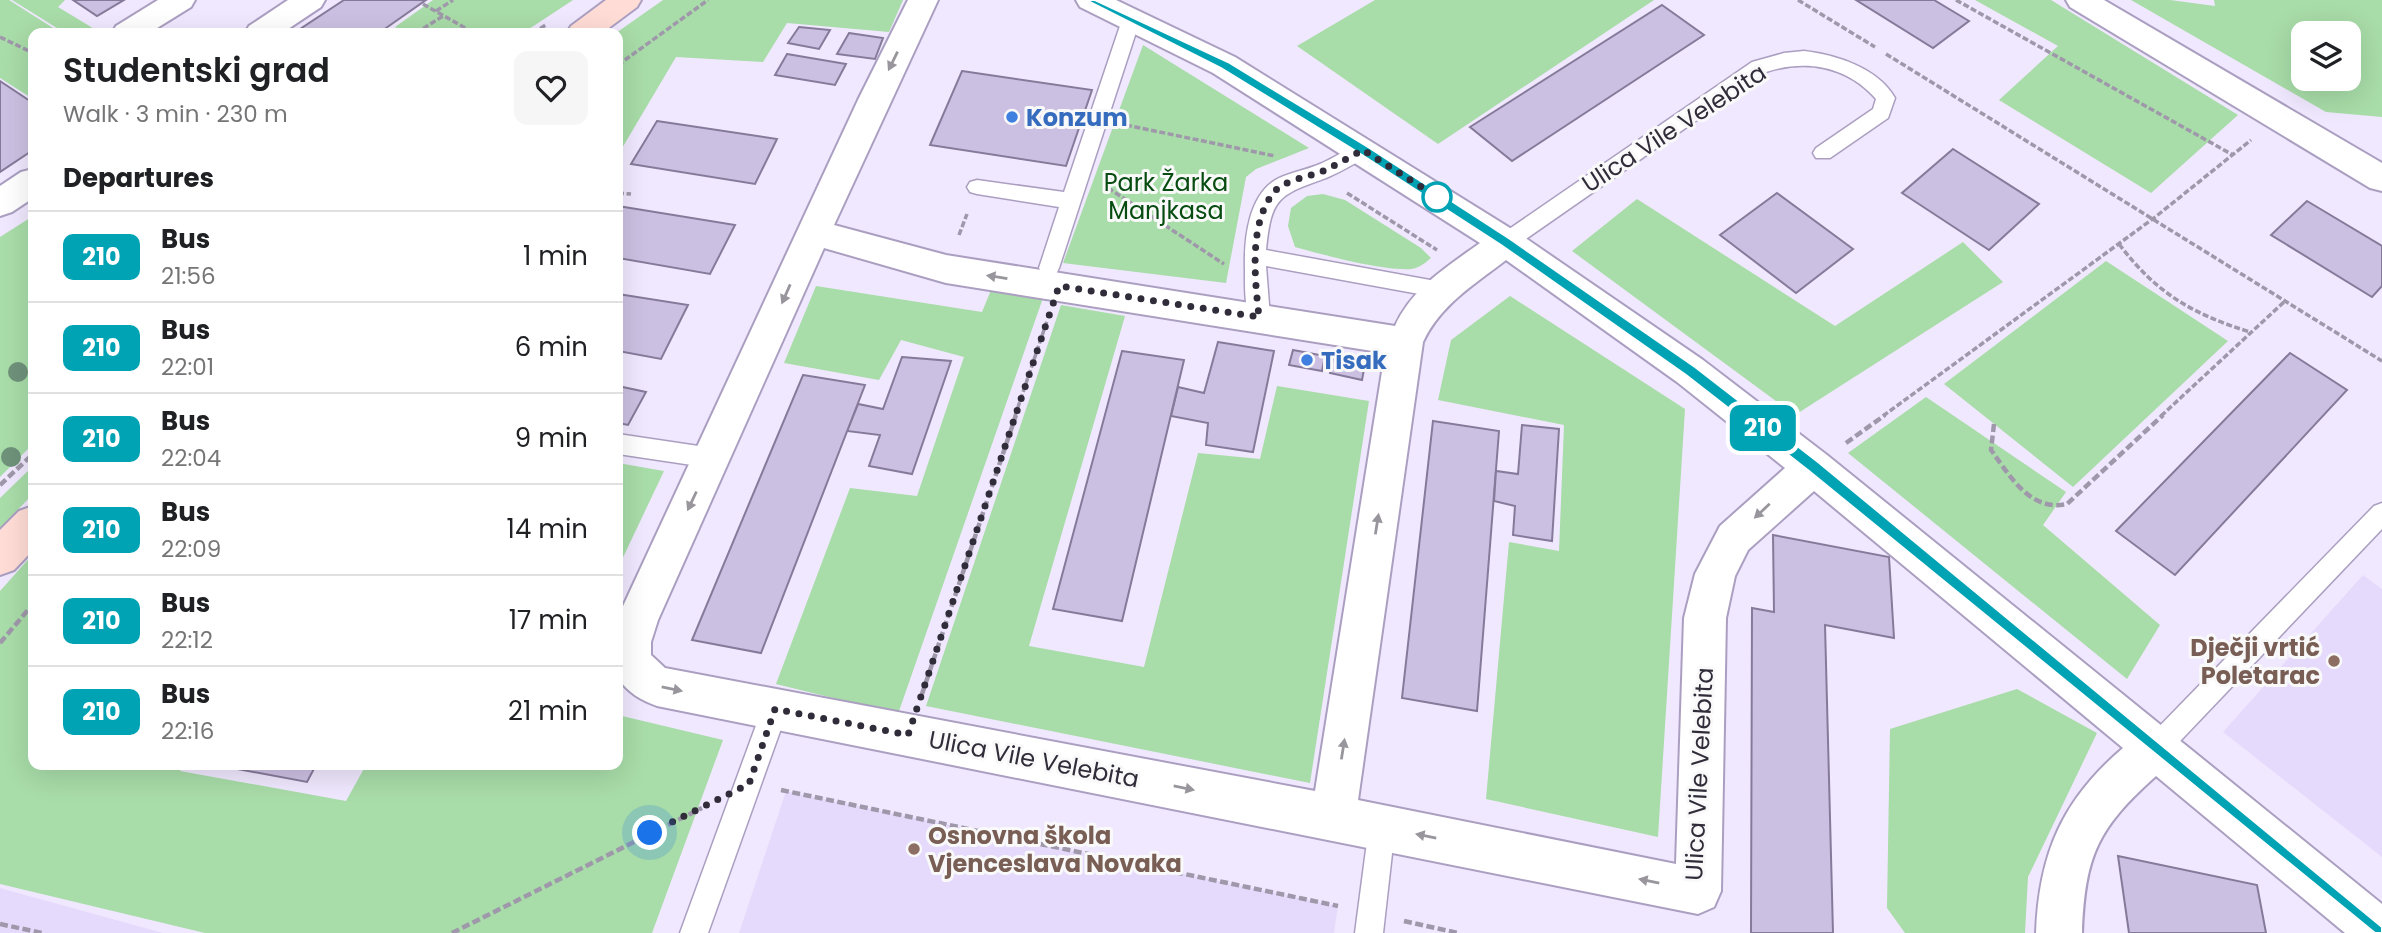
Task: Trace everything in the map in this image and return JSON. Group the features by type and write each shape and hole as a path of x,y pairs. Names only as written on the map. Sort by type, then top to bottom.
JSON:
{"street":[{"path":"135,28 180,0"},
{"path":"268,28 310,0"},
{"path":"589,28 626,0"},
{"name":"Ulica Vile Velebita","path":"923,0 874,100 636,620 629,639 629,662 641,677 657,686 1698,891 1705,618 1715,574 1734,538 1813,467"},
{"path":"1091,0 1224,65 1363,150 1506,242 1690,371 1813,467 2381,933"},
{"path":"2081,0 2382,179"},
{"path":"0,203 28,184"},
{"path":"814,232 946,269 1054,277 1405,342"},
{"name":"Ulica Vile Velebita","path":"1333,817 1405,342 1417,316 1445,273 1506,242"},
{"path":"0,557 28,528"},
{"path":"2059,933 2061,893 2071,849 2089,817 2139,762 2155,749"}],"lane":[{"path":"1054,277 1071,201 1131,20"},
{"name":"Ulica Vile Velebita","path":"1506,242 1759,67 1791,58 1817,60 1854,73 1877,86 1886,98 1881,113 1824,153"},
{"path":"1259,317 1257,256 1264,211 1276,189 1323,171 1363,150"},
{"path":"977,187 1071,201"},
{"path":"1257,256 1445,273"},
{"path":"623,445 712,458"},
{"path":"2155,749 2380,518"},
{"path":"694,933 775,709"},
{"path":"1370,923 1382,827"}],"path":[{"path":"436,12 453,0"},
{"path":"623,61 708,0"},
{"path":"1798,0 2382,361"},
{"path":"1956,0 2234,155"},
{"path":"423,4 465,28"},
{"path":"424,28 443,16"},
{"path":"0,37 28,50"},
{"path":"0,44 7,40"},
{"path":"1813,467 2154,218 2277,117"},
{"path":"1098,119 1278,156"},
{"path":"1081,170 1234,271"},
{"path":"946,269 977,187"},
{"path":"1337,187 1445,273"},
{"path":"623,193 631,194"},
{"path":"2118,244 2139,273 2182,306 2213,321 2251,332"},
{"path":"908,735 1054,277"},
{"path":"1994,424 1991,450 2013,478 2033,498 2049,506 2067,504 2285,300"},
{"path":"0,485 28,459"},
{"path":"0,643 28,610"},
{"path":"452,933 749,784 1370,923 1458,933"},
{"path":"0,924 42,933"}],"shaded area":[{"name":"Dječji vrtić Poletarac","path":"2363,575 2382,589 2382,857 2223,732"},
{"name":"Osnovna škola Vjenceslava Novaka","path":"786,791 1338,906 1334,933 739,933"},
{"path":"0,888 163,933 0,933"}],"green space":[{"path":"0,0 9,0 53,28 28,28 28,96 0,78"},
{"path":"12,0 65,0 58,7 93,28 57,28"},
{"path":"433,0 573,0 531,28 395,27"},
{"path":"663,0 903,0 889,32 787,23 763,62 676,57 623,147 623,28"},
{"path":"1375,0 1654,0 1438,144 1297,46"},
{"path":"1975,0 2051,0 2238,115 2151,193 1999,100 2058,46"},
{"path":"2131,0 2170,0 2215,6 2214,0 2382,0 2382,117 2326,112"},
{"name":"Park Žarka Manjkasa","path":"1143,45 1309,148 1256,169 1246,177 1226,283 1063,263"},
{"path":"1323,194 1345,200 1421,248 1431,258 1417,268 1385,268 1295,247 1288,226 1291,208 1307,196"},
{"path":"1637,199 1835,326 1963,242 2003,282 1795,415 1572,251"},
{"path":"28,219 28,449 0,477 0,237"},
{"path":"2106,261 2228,341 2073,487 1944,384"},
{"path":"816,286 982,312 991,290 1044,295 898,714 776,684 850,488 917,496 964,357 901,340 879,380 784,363"},
{"path":"1510,296 1685,409 1658,837 1486,799 1509,542 1559,551 1564,425 1438,400 1451,340"},
{"path":"1061,305 1125,316 1029,646 1144,667 1198,453 1260,459 1277,386 1369,401 1310,783 926,706"},
{"path":"1926,397 2066,492 2043,525 2160,625 2127,679 1848,453"},
{"path":"623,464 664,471 623,557"},
{"path":"28,471 28,499 0,528 0,498"},
{"path":"28,560 28,770 180,770 346,801 363,770 623,770 623,716 723,740 652,933 205,933 0,884 0,591"},
{"path":"2017,689 2097,733 2028,877 2025,933 1905,933 1887,908 1890,729"}],"building":[{"path":"73,0 124,0 97,16"},
{"path":"344,0 426,0 386,28 302,28"},
{"path":"1856,0 1934,0 1969,21 1933,48"},
{"path":"1662,5 1704,35 1512,161 1470,127"},
{"path":"799,27 830,30 819,49 788,43"},
{"path":"849,33 883,38 875,59 837,54"},
{"path":"787,54 846,64 835,85 775,75"},
{"name":"Konzum","path":"962,71 1092,90 1066,166 930,145"},
{"path":"0,81 28,100 28,153 0,172"},
{"path":"657,121 777,139 755,184 631,164"},
{"path":"1953,149 2039,204 1989,250 1902,193"},
{"path":"1777,193 1853,249 1796,293 1720,235"},
{"path":"2307,201 2382,246 2382,286 2372,297 2271,235"},
{"path":"623,207 735,225 710,274 623,259"},
{"path":"623,295 688,305 661,359 623,352"},
{"path":"1218,342 1274,351 1253,452 1206,445 1208,423 1171,416 1178,387 1204,393"},
{"name":"Tisak","path":"1293,350 1325,356 1322,371 1289,365"},
{"path":"1122,351 1184,360 1122,621 1053,609"},
{"path":"2290,353 2347,390 2175,575 2116,531"},
{"path":"902,357 951,361 912,474 869,466 880,435 847,431 858,404 883,409"},
{"path":"1333,358 1365,364 1362,380 1330,373"},
{"path":"803,375 865,385 761,653 692,640"},
{"path":"623,387 646,392 628,425 623,424"},
{"path":"1433,421 1499,431 1477,711 1402,698"},
{"path":"1522,425 1559,429 1552,541 1513,535 1515,506 1494,501 1496,471 1518,474"},
{"path":"1773,535 1889,557 1894,638 1825,625 1833,933 1751,933 1752,608 1774,612"},
{"path":"243,770 313,770 307,782"},
{"path":"2118,856 2257,885 2266,933 2129,933"}],"bus line":[{"name":"210","path":"1091,0 1224,65 1363,150 1506,242 1690,371 1813,467 2381,933"}],"place":[{"name":"Konzum","path":"1012,117"},
{"name":"Tisak","path":"1307,360"},
{"name":"Dječji vrtić Poletarac","path":"2334,661"},
{"name":"Osnovna škola Vjenceslava Novaka","path":"914,849"}],"route":[{"path":"650,833 749,784 775,709 908,735 1059,286 1259,317 1256,282 1258,232 1264,211 1276,189 1323,171 1363,150 1437,197"}]}
